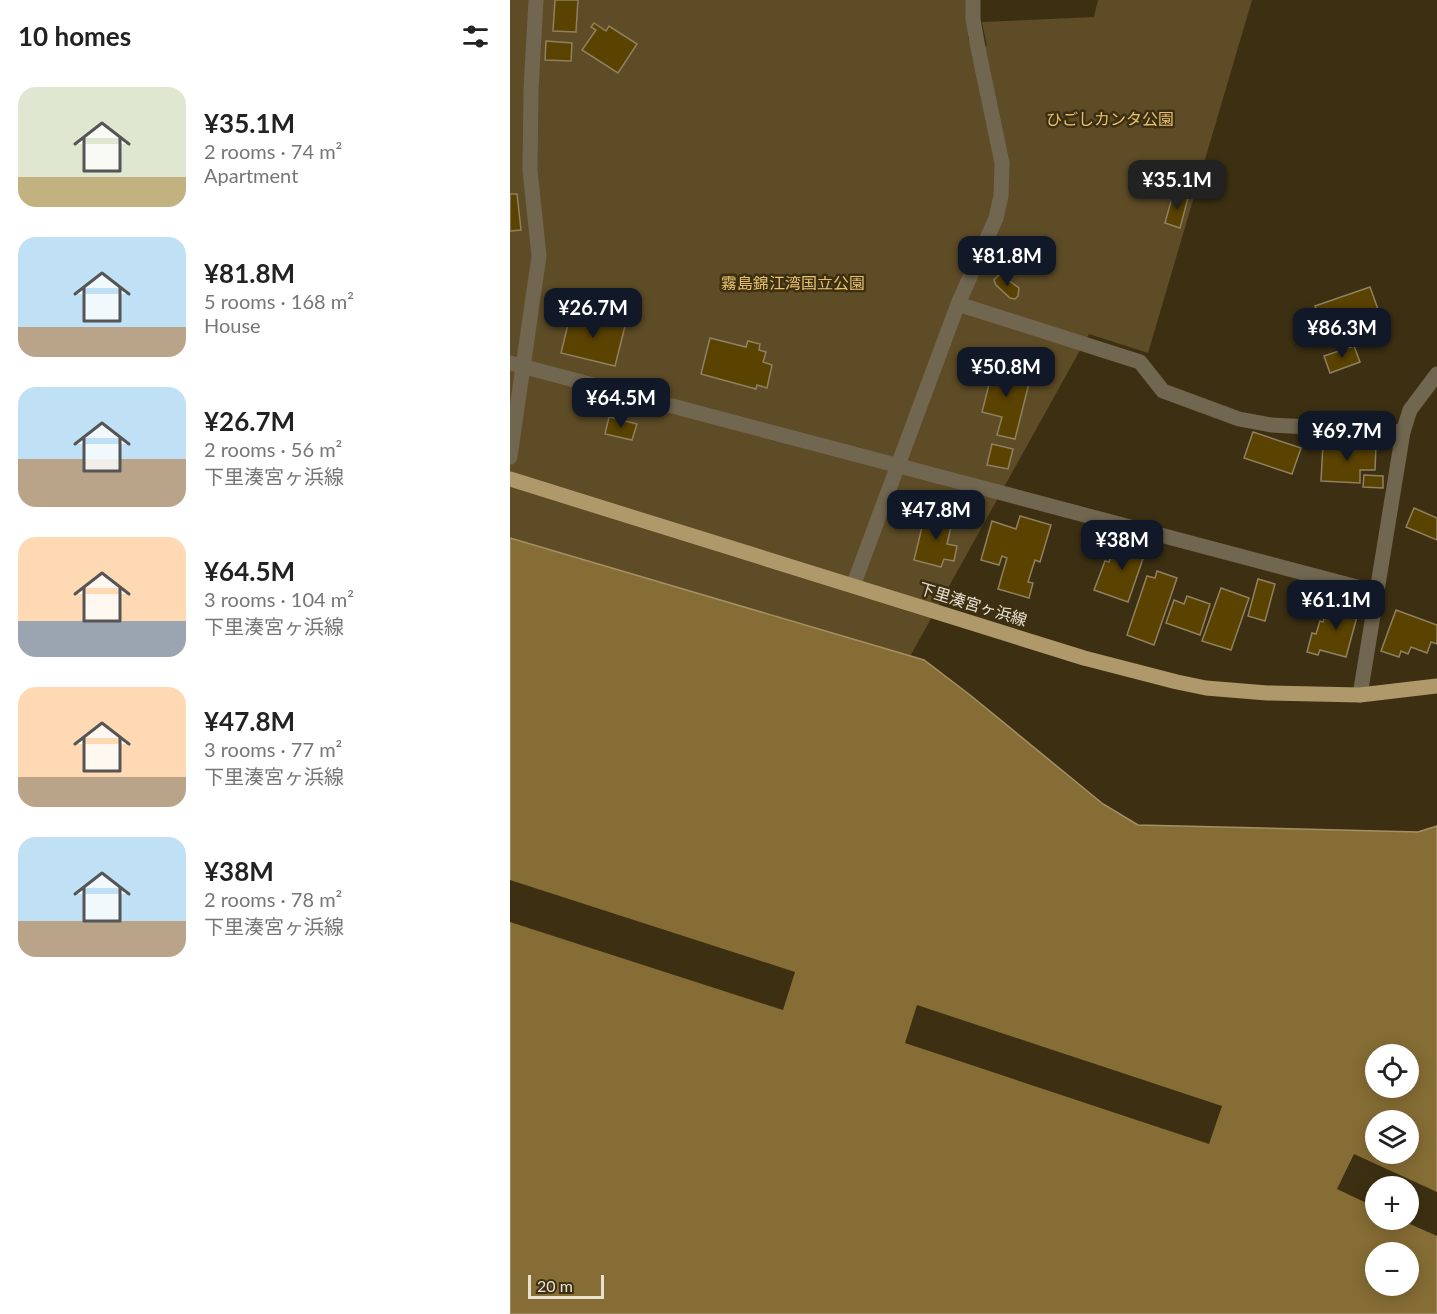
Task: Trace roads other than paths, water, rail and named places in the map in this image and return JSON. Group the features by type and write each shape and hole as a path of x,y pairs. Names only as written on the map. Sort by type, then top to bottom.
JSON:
{"main road":[{"name":"下里湊宮ヶ浜線","path":"510,479 1084,658 1177,682 1206,688 1268,693 1360,695 1437,686"}],"street":[{"path":"510,457 517,364 539,256 530,170 531,90 536,0"},
{"path":"853,586 958,304 996,218 1001,196 1002,163 973,20 973,0"},
{"path":"958,304 1140,362 1162,391 1239,419 1271,425 1403,432"},
{"path":"517,364 1376,592"},
{"path":"1360,695 1403,432 1410,410 1437,374"}],"park label":[{"name":"ひごしカンタ公園","path":"1110,119"},
{"name":"霧島錦江湾国立公園","path":"793,283"}]}
